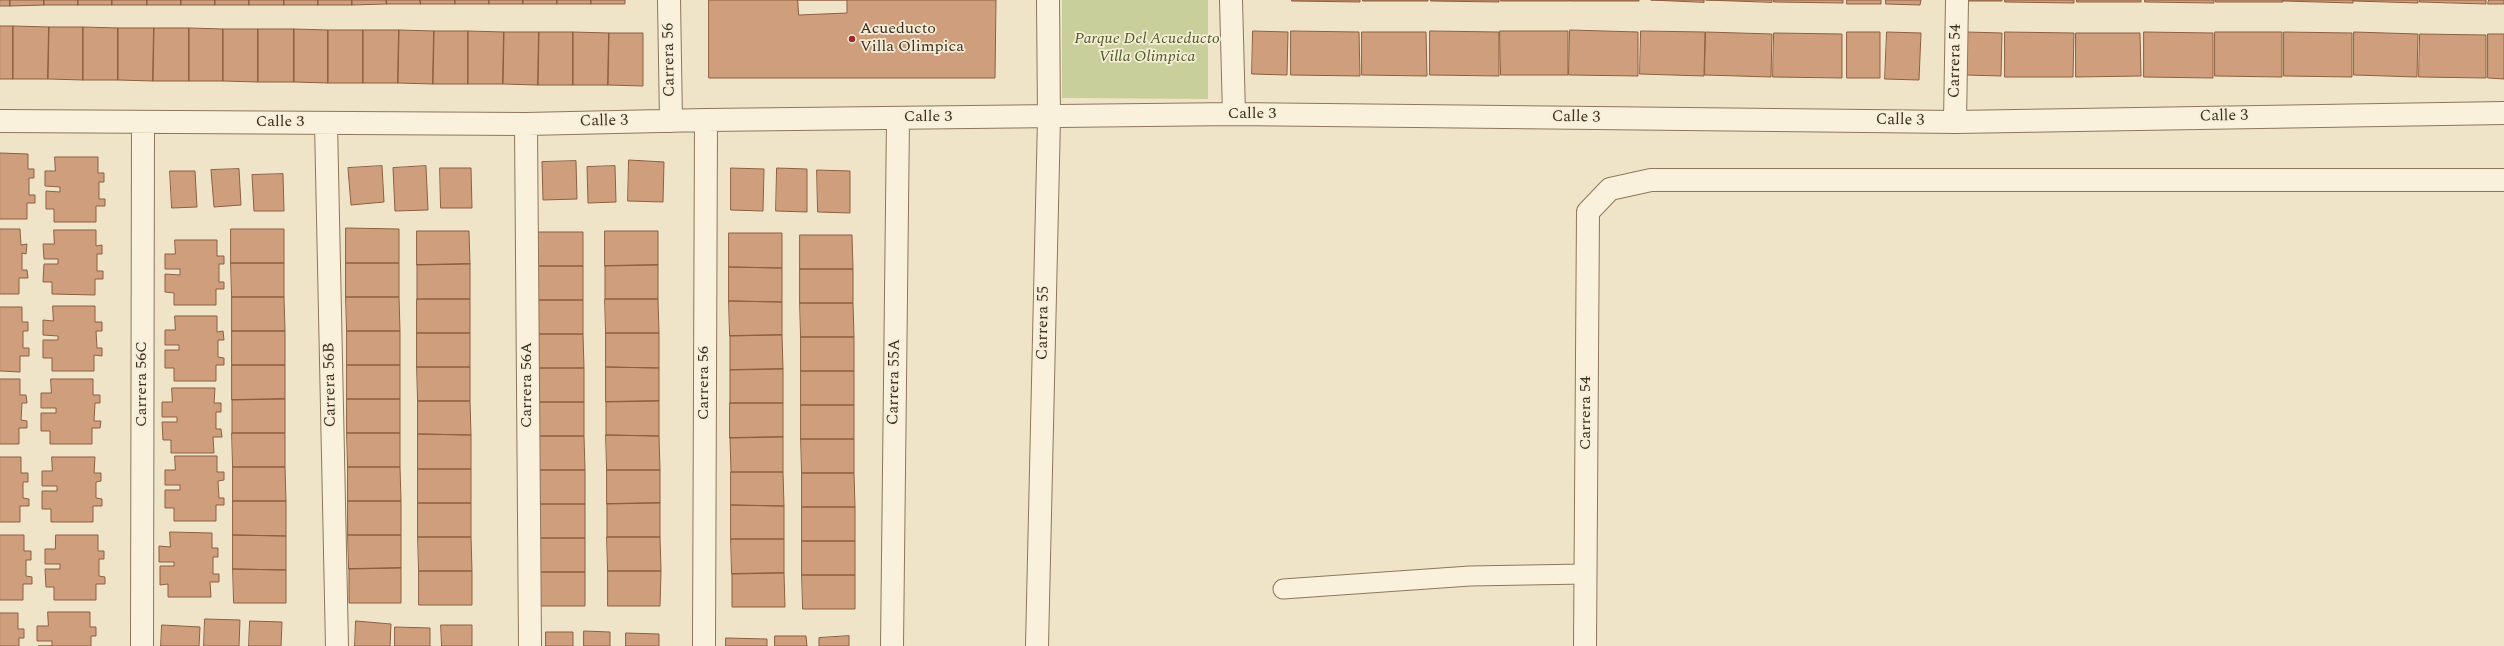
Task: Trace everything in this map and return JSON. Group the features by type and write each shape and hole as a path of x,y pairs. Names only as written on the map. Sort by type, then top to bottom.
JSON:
{"street":[{"name":"Carrera 56","path":"670,0 671,121"},
{"name":"Carrera 55","path":"1036,646 1049,118 1048,0"},
{"path":"1231,0 1234,114"},
{"name":"Carrera 54","path":"1955,122 1957,0"},
{"name":"Calle 3","path":"0,121 526,124 706,120 1049,118 1234,114 1955,122 2504,113"},
{"name":"Carrera 55A","path":"892,646 898,119"},
{"name":"Carrera 56","path":"704,646 706,120"},
{"name":"Carrera 56C","path":"142,646 143,122"},
{"name":"Carrera 56B","path":"326,123 337,646"},
{"name":"Carrera 56A","path":"526,124 530,646"},
{"name":"Carrera 54","path":"1585,646 1588,212 1610,189 1651,180 2504,180"}],"lane":[{"path":"1283,589 1470,576 1585,574"}],"green space":[{"name":"Parque Del Acueducto Villa Olimpica","path":"1062,0 1208,0 1208,99 1062,98"}],"building":[{"path":"0,0 10,0 10,6 0,6"},
{"path":"10,0 44,0 44,5 10,6"},
{"path":"44,0 78,0 78,5 44,5"},
{"path":"78,0 112,0 112,5 78,5"},
{"path":"112,0 147,0 147,5 112,5"},
{"path":"147,0 181,0 181,5 147,5"},
{"path":"181,0 215,0 215,5 181,5"},
{"path":"215,0 249,0 249,5 215,5"},
{"path":"249,0 284,0 284,5 249,5"},
{"path":"284,0 318,0 318,5 284,5"},
{"path":"318,0 352,0 352,5 318,5"},
{"path":"352,0 386,0 387,4 352,5"},
{"path":"386,0 420,0 421,4 387,4"},
{"path":"420,0 455,0 455,4 421,4"},
{"path":"455,0 489,0 489,4 455,4"},
{"path":"489,0 523,0 523,4 489,4"},
{"path":"523,0 557,0 557,4 523,4"},
{"path":"557,0 591,0 591,4 557,4"},
{"path":"591,0 625,0 625,4 591,4"},
{"name":"Acueducto Villa Olimpica","path":"709,0 996,0 995,78 709,78"},
{"path":"798,0 847,0 847,13 799,15"},
{"path":"1360,0 1360,2 1292,1"},
{"path":"1428,0 1428,1 1363,1"},
{"path":"1499,0 1499,2 1431,1"},
{"path":"1569,0 1569,1 1501,1"},
{"path":"1639,0 1639,1 1570,1"},
{"path":"1651,0 1704,0 1704,2"},
{"path":"1706,0 1772,0 1772,2"},
{"path":"1774,0 1843,0 1843,3 1774,2"},
{"path":"1847,0 1881,0 1881,4 1847,4"},
{"path":"1886,0 1921,0 1920,5 1886,4"},
{"path":"2002,0 2002,1 1967,1"},
{"path":"2005,0 2074,0 2074,3 2005,2"},
{"path":"2077,0 2141,0 2141,2 2077,2"},
{"path":"2145,0 2214,0 2214,3 2145,2"},
{"path":"2216,0 2283,0 2283,2 2216,2"},
{"path":"2353,0 2353,3 2284,1"},
{"path":"2418,0 2418,3 2354,1"},
{"path":"2420,0 2486,0 2486,4 2420,2"},
{"path":"2489,0 2504,0 2504,4 2488,4"},
{"path":"0,26 13,26 13,79 0,79"},
{"path":"13,26 49,27 48,79 13,79"},
{"path":"49,27 83,27 83,80 48,79"},
{"path":"83,27 118,28 118,80 83,80"},
{"path":"118,28 154,28 153,81 118,80"},
{"path":"154,28 189,28 189,81 153,81"},
{"path":"189,28 223,29 223,81 189,81"},
{"path":"223,29 258,29 258,82 223,81"},
{"path":"258,29 294,29 294,82 258,82"},
{"path":"294,29 328,30 328,83 294,82"},
{"path":"328,30 363,30 363,83 328,83"},
{"path":"363,30 399,30 398,83 363,83"},
{"path":"399,30 434,31 433,84 398,83"},
{"path":"1570,30 1638,32 1638,76 1569,75"},
{"path":"434,31 468,31 468,84 433,84"},
{"path":"468,31 504,32 503,84 468,84"},
{"path":"1253,31 1288,32 1287,75 1252,74"},
{"path":"1291,31 1359,32 1360,76 1291,75"},
{"path":"1430,31 1499,32 1499,76 1430,75"},
{"path":"1500,31 1568,31 1568,75 1501,75"},
{"path":"1641,31 1705,32 1704,76 1640,74"},
{"path":"504,32 539,32 538,85 503,84"},
{"path":"539,32 573,32 573,85 538,85"},
{"path":"573,32 609,33 608,85 573,85"},
{"path":"1362,32 1426,32 1427,76 1362,75"},
{"path":"1706,32 1772,34 1771,77 1705,75"},
{"path":"1847,32 1880,32 1880,78 1847,78"},
{"path":"1887,32 1921,33 1919,80 1885,79"},
{"path":"1967,32 2002,33 2001,76 1966,75"},
{"path":"2005,32 2074,33 2073,77 2005,77"},
{"path":"2144,32 2213,33 2213,78 2144,77"},
{"path":"2215,32 2282,32 2282,77 2215,76"},
{"path":"2284,32 2352,33 2352,77 2284,76"},
{"path":"2354,32 2418,34 2417,77 2354,75"},
{"path":"609,33 643,33 643,86 608,85"},
{"path":"1774,33 1842,34 1842,78 1773,77"},
{"path":"2076,33 2140,33 2141,76 2076,77"},
{"path":"2420,34 2486,35 2486,78 2419,77"},
{"path":"2488,34 2504,34 2504,79 2488,78"},
{"path":"0,153 28,154 28,169 34,169 34,178 29,178 29,195 35,195 35,203 27,203 27,219 0,219"},
{"path":"55,157 98,157 98,173 104,173 104,182 99,182 99,199 105,199 105,206 96,206 96,222 54,222 54,209 46,209 46,191 60,192 60,187 45,186 45,171 55,171"},
{"path":"629,160 664,162 663,202 628,201"},
{"path":"576,161 577,199 543,200 542,162"},
{"path":"382,166 384,202 351,205 348,168"},
{"path":"426,166 428,210 395,211 393,168"},
{"path":"615,166 616,202 588,203 587,167"},
{"path":"440,168 471,168 472,208 441,208"},
{"path":"731,168 764,169 763,211 731,210"},
{"path":"777,168 807,169 807,212 776,211"},
{"path":"239,169 241,205 214,207 211,170"},
{"path":"817,170 850,171 850,213 818,212"},
{"path":"170,171 195,171 197,207 172,208"},
{"path":"283,174 284,211 254,211 252,175"},
{"path":"346,228 399,229 399,263 346,263"},
{"path":"0,229 20,229 21,245 27,244 26,254 22,253 22,270 27,270 28,278 19,278 19,294 0,294"},
{"path":"231,229 284,229 284,263 231,263"},
{"path":"54,230 96,230 96,246 102,245 102,254 97,254 97,271 103,271 103,279 95,279 95,295 52,294 52,282 43,282 44,264 58,264 58,259 44,259 43,244 54,244"},
{"path":"417,231 469,231 470,264 417,265"},
{"path":"605,231 658,231 658,265 605,266"},
{"path":"530,232 583,232 583,266 530,266"},
{"path":"729,233 782,233 782,268 729,267"},
{"path":"800,235 852,235 853,269 800,269"},
{"path":"175,240 217,240 217,256 224,256 224,264 219,264 219,282 224,282 224,289 216,289 216,305 174,305 174,293 165,292 165,274 180,275 180,269 165,269 165,254 175,254"},
{"path":"231,263 284,263 284,297 232,297"},
{"path":"346,263 399,263 399,297 346,297"},
{"path":"470,264 470,299 417,299 417,265"},
{"path":"658,265 658,299 605,299 605,266"},
{"path":"530,266 583,266 583,300 531,300"},
{"path":"729,267 782,268 782,302 729,301"},
{"path":"800,269 853,269 853,303 800,303"},
{"path":"232,297 284,297 285,331 232,331"},
{"path":"346,297 399,297 400,331 347,331"},
{"path":"417,299 470,299 470,333 417,333"},
{"path":"605,299 658,299 659,333 606,333"},
{"path":"531,300 583,300 583,334 530,334"},
{"path":"729,301 782,302 782,335 730,336"},
{"path":"800,303 853,303 854,337 801,337"},
{"path":"53,306 95,306 95,322 102,322 102,331 96,331 97,348 102,348 102,356 94,355 94,371 52,371 52,358 43,358 43,340 58,340 58,336 43,335 43,320 53,321"},
{"path":"0,307 22,307 22,322 28,322 28,331 23,331 23,348 29,348 29,356 20,356 20,372 0,371"},
{"path":"175,316 217,316 217,332 223,331 224,340 218,340 218,357 224,358 224,365 216,365 216,381 174,381 174,368 165,368 165,350 179,350 179,345 165,345 165,330 175,330"},
{"path":"232,331 285,331 285,365 232,365"},
{"path":"347,331 400,331 400,365 347,365"},
{"path":"417,333 470,333 470,367 417,367"},
{"path":"606,333 659,333 659,368 606,367"},
{"path":"530,334 583,334 584,368 531,368"},
{"path":"782,335 783,369 730,370 730,336"},
{"path":"801,337 854,337 854,371 801,371"},
{"path":"232,365 285,365 285,399 232,400"},
{"path":"347,365 400,365 400,399 347,399"},
{"path":"417,367 470,367 470,401 418,401"},
{"path":"606,367 659,368 659,401 606,402"},
{"path":"531,368 584,368 584,402 531,402"},
{"path":"783,369 783,403 730,403 730,370"},
{"path":"801,371 854,371 854,405 801,405"},
{"path":"0,379 20,379 20,395 26,395 27,403 22,403 21,420 27,421 27,428 19,428 19,444 0,444"},
{"path":"51,379 93,379 93,395 100,395 100,403 95,403 94,421 101,421 100,428 92,428 92,444 50,444 50,431 41,431 41,413 56,413 56,408 41,408 41,393 51,393"},
{"path":"172,388 215,388 214,403 221,403 221,412 216,412 216,429 221,429 222,437 213,437 214,453 171,453 171,440 163,440 162,422 177,422 177,417 162,417 162,402 172,402"},
{"path":"285,399 285,433 232,433 232,400"},
{"path":"347,399 400,399 400,433 347,433"},
{"path":"418,401 470,401 471,435 418,434"},
{"path":"659,401 659,436 606,435 606,402"},
{"path":"531,402 584,402 584,436 532,436"},
{"path":"730,403 783,403 783,437 730,438"},
{"path":"801,405 854,405 854,439 801,439"},
{"path":"232,433 285,433 285,467 233,467"},
{"path":"347,433 400,433 400,467 348,467"},
{"path":"418,434 471,435 471,469 418,469"},
{"path":"606,435 659,436 660,470 607,470"},
{"path":"532,436 584,436 585,470 532,470"},
{"path":"783,437 783,472 731,472 730,438"},
{"path":"801,439 854,439 854,473 802,473"},
{"path":"175,456 217,456 217,472 224,472 224,480 218,481 219,498 224,498 224,505 216,505 216,521 174,521 174,508 165,508 165,490 180,490 180,485 165,485 165,470 175,470"},
{"path":"0,457 21,457 21,473 28,473 28,482 23,482 23,498 29,499 29,506 20,506 20,522 0,522"},
{"path":"52,457 95,457 94,473 101,473 101,481 96,482 96,498 102,499 102,506 93,506 93,522 51,522 51,509 42,509 42,491 57,491 57,486 42,486 42,471 52,471"},
{"path":"233,467 285,467 286,501 233,501"},
{"path":"348,467 400,467 401,501 348,501"},
{"path":"418,469 471,469 471,503 418,503"},
{"path":"532,470 585,470 585,504 532,504"},
{"path":"607,470 660,470 660,503 607,504"},
{"path":"731,472 783,472 784,506 731,505"},
{"path":"802,473 854,473 855,507 802,507"},
{"path":"233,501 286,501 286,536 233,535"},
{"path":"348,501 401,501 401,535 348,535"},
{"path":"418,503 471,503 471,537 418,537"},
{"path":"660,503 660,537 607,537 607,504"},
{"path":"532,504 585,504 585,538 532,538"},
{"path":"731,505 784,506 784,539 731,539"},
{"path":"802,507 855,507 855,541 802,541"},
{"path":"170,532 212,533 212,548 218,548 218,557 213,557 213,574 219,574 219,582 210,582 211,597 168,597 168,584 160,585 160,566 174,566 174,562 159,562 159,546 170,547"},
{"path":"0,535 24,535 24,551 31,551 31,560 26,560 26,576 32,577 32,584 23,584 23,600 0,600"},
{"path":"56,535 98,535 98,551 104,551 104,559 99,559 99,576 105,577 105,584 96,584 96,600 54,600 54,587 46,587 45,569 60,569 60,564 45,564 45,549 55,549"},
{"path":"233,535 286,536 286,570 233,569"},
{"path":"348,535 401,535 401,568 349,569"},
{"path":"418,537 471,537 472,571 419,571"},
{"path":"607,537 660,537 661,571 608,571"},
{"path":"532,538 585,538 585,572 532,572"},
{"path":"731,539 784,539 784,573 732,574"},
{"path":"802,541 855,541 855,575 802,575"},
{"path":"401,568 401,603 349,603 349,569"},
{"path":"233,569 286,570 286,603 234,603"},
{"path":"419,571 472,571 472,605 419,605"},
{"path":"608,571 661,571 660,606 608,606"},
{"path":"532,572 585,572 585,606 533,606"},
{"path":"784,573 785,607 732,607 732,574"},
{"path":"802,575 855,575 855,609 803,609"},
{"path":"48,612 90,612 90,627 96,627 96,636 91,636 91,646 52,646 52,641 37,641 37,626 48,626"},
{"path":"0,613 18,613 18,629 24,629 24,638 19,638 19,646 0,646"},
{"path":"205,619 240,620 239,646 204,646"},
{"path":"250,621 282,622 281,646 249,646"},
{"path":"356,621 391,624 390,646 355,646"},
{"path":"162,625 200,627 199,646 161,646"},
{"path":"441,625 472,625 472,646 442,646"},
{"path":"395,627 430,628 430,646 395,646"},
{"path":"584,631 610,632 610,646 584,646"},
{"path":"546,632 573,632 573,646 546,646"},
{"path":"626,633 659,634 659,646 626,646"},
{"path":"775,636 806,636 807,646 775,646"},
{"path":"849,636 849,646 819,646 819,638"},
{"path":"726,638 767,639 767,646 726,646"}],"place":[{"name":"Acueducto Villa Olimpica","path":"852,39"}]}
